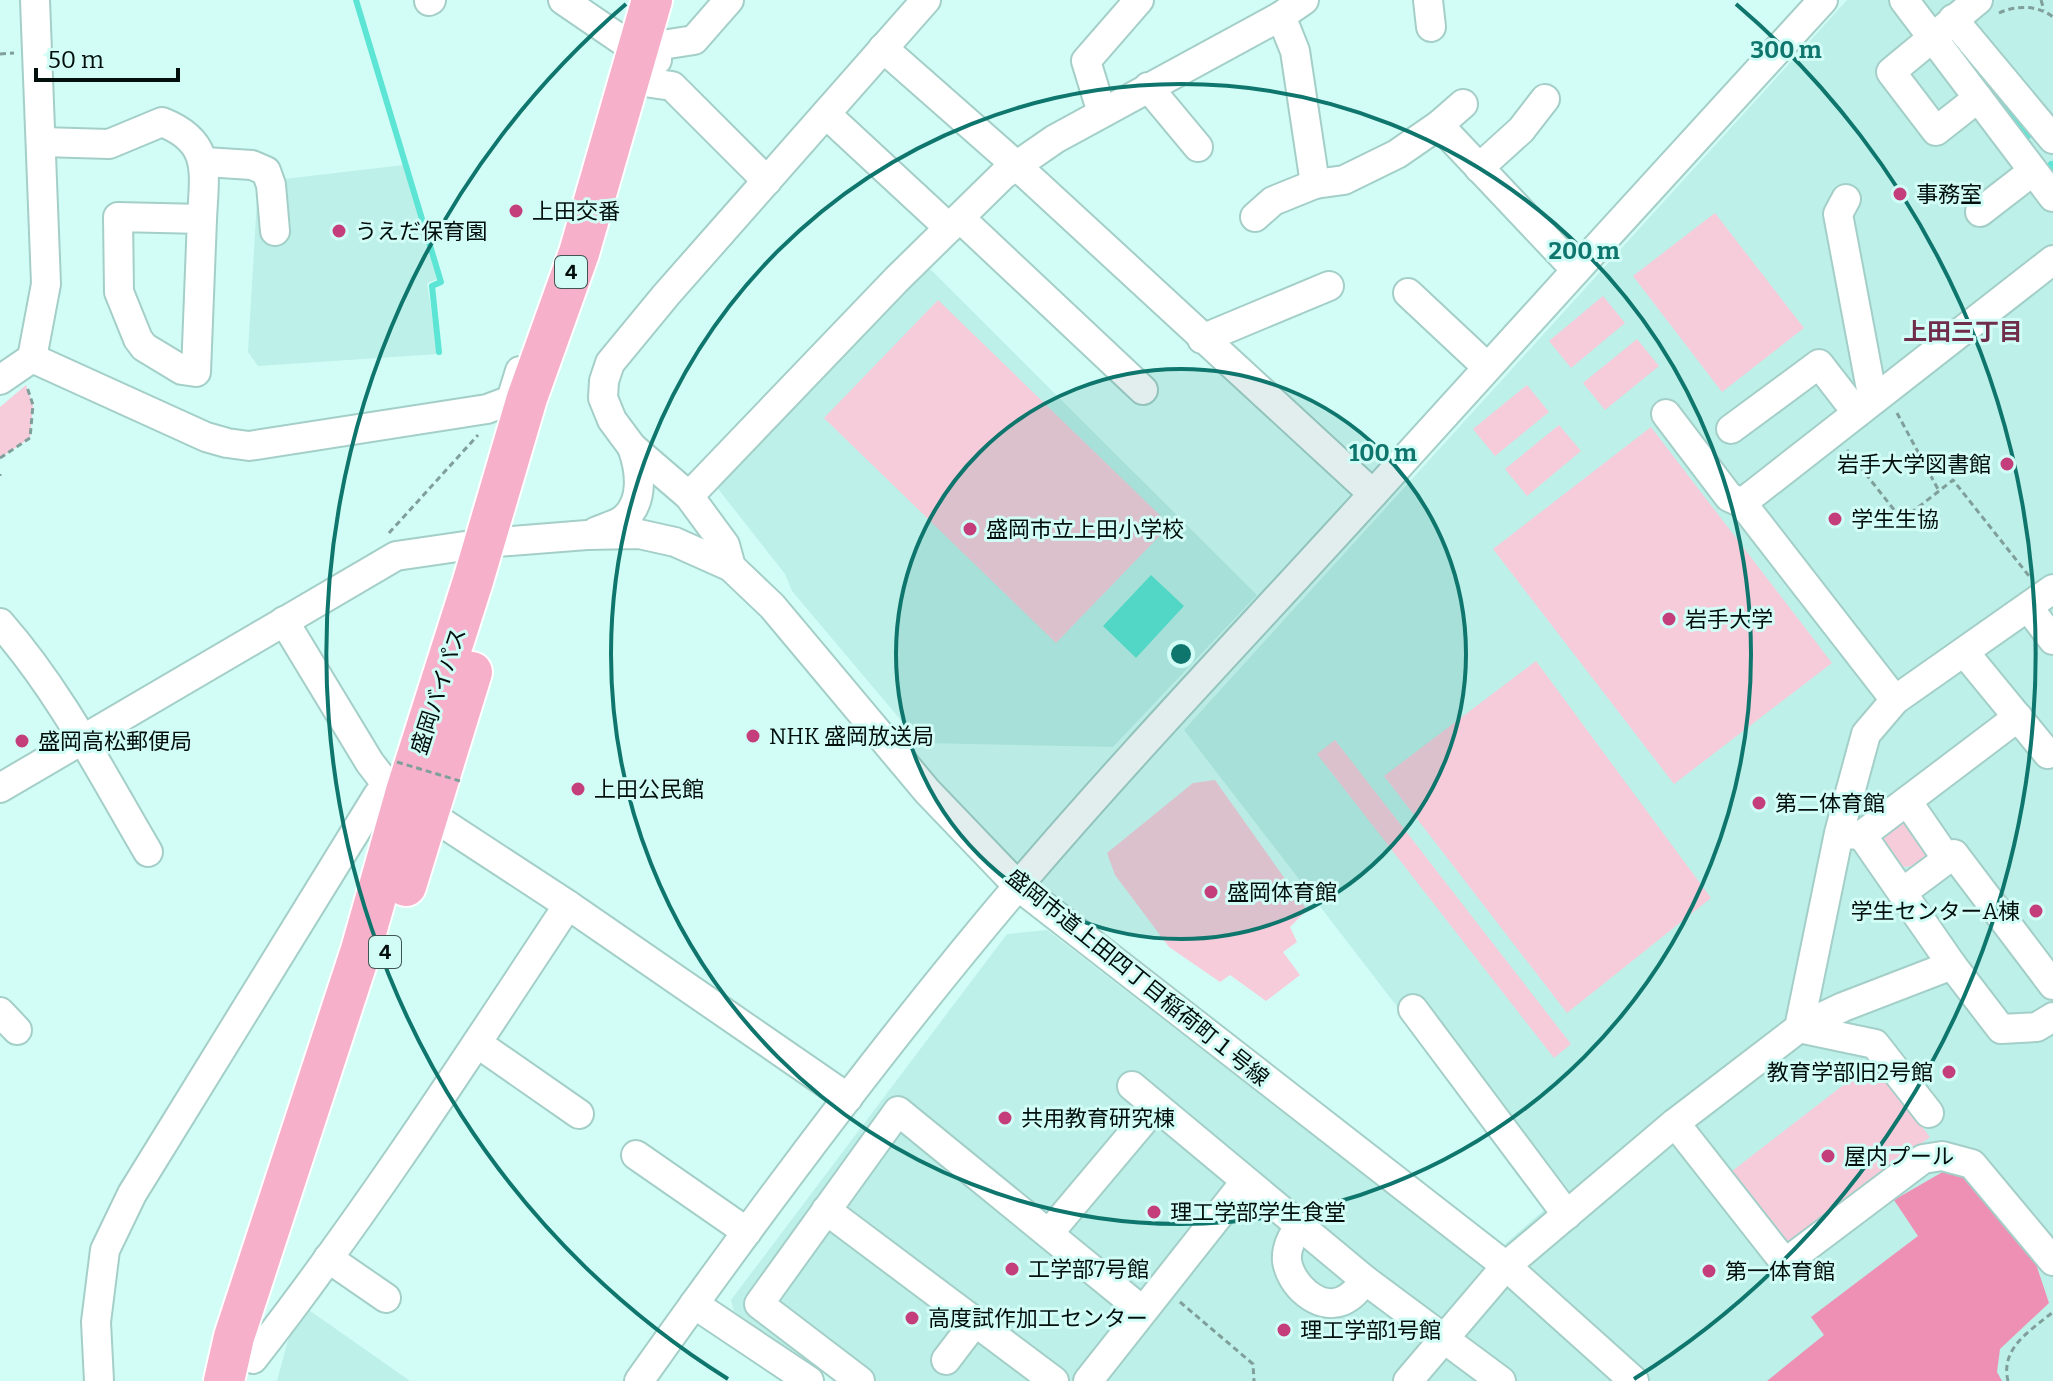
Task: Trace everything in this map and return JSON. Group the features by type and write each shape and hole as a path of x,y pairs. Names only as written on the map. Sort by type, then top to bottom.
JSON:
{"highway":[{"name":"盛岡バイパス","path":"241,1374 234,1337 361,950 405,787 594,286 652,60 652,0"},
{"name":"盛岡バイパス","path":"498,542 527,398 672,0"}],"street":[{"path":"35,0 46,284 19,374 206,437 249,446 492,407 511,400 559,249 579,253"},
{"path":"563,0 652,60 672,86 767,181"},
{"path":"652,60 694,40 729,0"},
{"path":"731,567 725,545 689,496 632,447 612,420 603,398 610,363 666,295 926,0"},
{"path":"1102,113 1086,61 1139,0"},
{"path":"689,496 1003,175 1055,139 1281,16 1304,0"},
{"path":"639,1381 848,1098 1018,886 1159,726 1823,0"},
{"path":"1904,0 2053,197"},
{"path":"1978,0 1958,24 1931,36 1891,72 1936,131 1978,98"},
{"path":"1281,16 1295,51 1315,184"},
{"path":"1958,24 2053,141 2030,167 1980,212"},
{"path":"883,48 1017,166 1373,494"},
{"path":"1148,87 1198,147"},
{"path":"1479,168 1521,130 1545,99"},
{"path":"1255,217 1273,201 1315,184 1344,180 1397,154 1463,104"},
{"path":"826,114 1143,390"},
{"path":"42,142 109,144 162,122 176,128 193,143 205,162 196,372 182,370 144,347 138,339 119,292 118,217 202,219"},
{"path":"1439,125 1575,269"},
{"path":"205,162 252,165 266,171 271,185 275,231"},
{"path":"1846,199 1838,214 1872,401"},
{"path":"1742,503 2053,260"},
{"path":"1202,339 1329,286"},
{"path":"1408,293 1487,367"},
{"path":"1731,429 1819,364 1872,401"},
{"path":"1666,414 1729,497 1742,503 1895,700"},
{"path":"587,535 624,519 634,503 639,468 632,447"},
{"name":"盛岡市道上田四丁目稲荷町１号線","path":"0,788 396,556 498,542 587,535 639,534 675,542 731,567 772,606 927,791 1018,886 1506,1266 1634,1381"},
{"path":"1799,1028 1851,834 1866,734 1895,700 2042,597 2053,640"},
{"path":"284,621 370,763 568,905 848,1098"},
{"path":"0,623 22,648 82,738 148,852"},
{"path":"1965,653 2048,754"},
{"path":"1851,834 1907,801 2018,717"},
{"path":"99,1381 96,1322 105,1250 132,1194 378,795 405,787"},
{"path":"1907,801 1947,859"},
{"path":"1851,834 1903,892 1952,965 2001,1029 2048,1026"},
{"path":"1903,892 1954,854 2053,985"},
{"path":"241,1374 328,1258 568,905"},
{"path":"1408,1381 1506,1266 1675,1123 1799,1028 1843,1007 1952,965"},
{"path":"1413,1009 1567,1215"},
{"path":"1799,1028 1875,1044 1929,1113"},
{"path":"477,1043 579,1114"},
{"path":"1132,1086 1365,1280 1501,1381"},
{"path":"1049,1233 1155,1107"},
{"path":"860,1381 759,1304 898,1111 1143,1311"},
{"path":"1675,1123 1785,1263 1923,1159 1942,1156 1972,1164 2053,1272"},
{"path":"636,1155 747,1232"},
{"path":"1088,1381 1245,1182"},
{"path":"826,1210 1054,1381"},
{"path":"1300,1226 1291,1241 1287,1262 1291,1275 1306,1292 1320,1301 1333,1304 1349,1298 1365,1280"},
{"path":"328,1258 386,1298"},
{"path":"694,1304 809,1381"},
{"path":"946,1360 975,1322"}],"path":[{"path":"2041,0 2044,10"},
{"path":"1958,24 2013,7 2044,10 2053,17"},
{"path":"0,458 30,438 33,405 19,374"},
{"path":"1872,401 1939,491"},
{"path":"381,541 480,433 492,407"},
{"path":"1833,432 1902,520 1953,480 2042,597"},
{"path":"405,787 460,781"},
{"path":"1162,1287 1253,1364 1254,1381"},
{"path":"2008,1381 2005,1368 2010,1352 2053,1312"}],"shaded area":[{"name":"岩手大学","path":"1847,0 2053,0 2053,1381 837,1381 734,1311 731,1300 1007,934 1047,930 1481,1265 1550,1205 1184,730"},
{"name":"うえだ保育園","path":"404,165 438,279 427,283 438,354 258,366 248,352 258,182"},
{"path":"1715,213 1804,328 1722,392 1633,276"},
{"name":"盛岡市立上田小学校","path":"925,264 1257,595 1113,747 920,743 792,591 785,574 715,485"},
{"path":"1603,296 1625,323 1571,368 1549,341"},
{"path":"938,300 1170,525 1056,643 824,418"},
{"path":"1637,339 1659,366 1605,410 1583,383"},
{"path":"26,385 33,405 30,438 0,458 0,407"},
{"path":"1527,385 1549,412 1495,456 1473,429"},
{"path":"1559,425 1581,451 1527,496 1505,469"},
{"path":"1651,427 1832,663 1674,784 1493,549"},
{"path":"1151,575 1184,606 1136,658 1103,626"},
{"path":"1536,661 1711,898 1567,1013 1384,776"},
{"path":"1335,740 1571,1044 1554,1058 1317,754"},
{"name":"盛岡体育館","path":"1215,780 1307,910 1290,927 1297,942 1283,952 1300,975 1266,1001 1230,975 1220,982 1169,947 1115,875 1107,853 1193,783"},
{"path":"1907,820 1928,854 1915,865 1897,866 1881,837 1891,825"},
{"name":"屋内プール","path":"1872,1063 1930,1137 1782,1249 1727,1175"},
{"path":"1953,1166 2030,1246 2049,1303 2000,1349 1997,1372 2002,1381 1767,1381 1824,1335 1811,1317 1918,1236 1894,1200"},
{"path":"306,1308 410,1381 277,1381 290,1333"}],"waterway":[{"path":"356,0 441,282 432,286 439,352"},
{"path":"1971,62 1989,85"},
{"path":"1998,97 2028,136"}],"place":[{"name":"事務室","path":"1900,194"},
{"name":"上田交番","path":"516,211"},
{"name":"うえだ保育園","path":"339,231"},
{"name":"岩手大学図書館","path":"2007,464"},
{"name":"学生生協","path":"1835,519"},
{"name":"盛岡市立上田小学校","path":"970,529"},
{"name":"岩手大学","path":"1669,619"},
{"name":"NHK 盛岡放送局","path":"753,736"},
{"name":"盛岡高松郵便局","path":"22,741"},
{"name":"上田公民館","path":"578,789"},
{"name":"第二体育館","path":"1759,803"},
{"name":"盛岡体育館","path":"1211,892"},
{"name":"学生センターA棟","path":"2036,911"},
{"name":"教育学部旧2号館","path":"1949,1072"},
{"name":"共用教育研究棟","path":"1005,1118"},
{"name":"屋内プール","path":"1828,1156"},
{"name":"理工学部学生食堂","path":"1154,1212"},
{"name":"工学部7号館","path":"1012,1269"},
{"name":"第一体育館","path":"1709,1271"},
{"name":"高度試作加工センター","path":"912,1318"},
{"name":"理工学部1号館","path":"1284,1330"}],"district":[{"name":"上田三丁目","path":"1963,332"}]}
